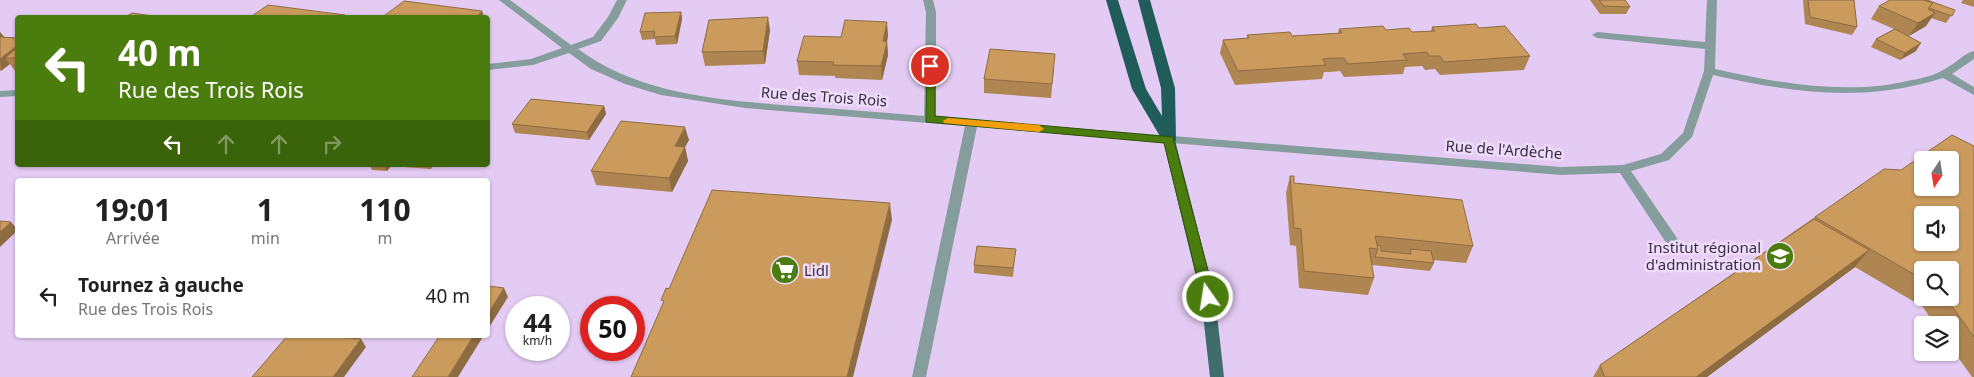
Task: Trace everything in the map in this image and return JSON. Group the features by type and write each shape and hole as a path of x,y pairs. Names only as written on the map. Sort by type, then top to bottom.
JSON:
{"highway":[{"path":"1112,0 1139,89 1169,140"},
{"path":"1144,0 1168,88 1169,140"}],"main road":[{"path":"1169,140 1208,297 1217,377"}],"street":[{"name":"Rue des Trois Rois","path":"504,0 595,67 629,82 661,92 745,105 1169,140"},
{"path":"490,67 533,62 597,39 613,18 622,0"},
{"path":"928,0 931,12 930,119"},
{"name":"Rue de l'Ardèche","path":"1169,140 1560,171 1623,169 1665,157 1688,134 1709,72 1712,0"},
{"path":"1597,35 1710,46"},
{"path":"1709,72 1788,88 1833,90 1902,86 1944,74 1974,54"},
{"path":"1944,74 1974,92"},
{"path":"0,94 15,93"},
{"path":"919,377 972,123"},
{"path":"1623,169 1672,241"}],"building":[{"path":"1599,0 1625,0 1630,7 1604,6"},
{"path":"1808,0 1854,0 1857,27 1810,17"},
{"path":"1890,0 1924,0 1933,3 1928,9 1935,13 1918,23 1879,6"},
{"path":"1924,0 1955,10 1952,16 1929,8 1933,3"},
{"path":"404,1 482,11 479,15 385,15"},
{"path":"268,5 345,15 253,15"},
{"path":"681,12 675,36 654,37 655,31 640,32 645,13"},
{"path":"132,13 146,15 129,15"},
{"path":"768,17 763,51 702,52 709,20"},
{"path":"845,20 887,22 883,41 887,42 881,66 833,65 834,62 797,61 804,36 841,37"},
{"path":"1476,24 1479,28 1505,26 1530,56 1444,62 1440,56 1429,56 1427,52 1403,54 1407,60 1348,64 1344,58 1333,58 1323,59 1326,65 1238,71 1223,40 1249,38 1247,35 1290,32 1292,36 1342,33 1339,29 1383,26 1386,30 1409,28 1412,32 1435,31 1432,27"},
{"path":"1895,29 1921,43 1905,53 1876,39"},
{"path":"0,37 15,38 15,47 0,59"},
{"path":"990,49 1055,54 1052,84 984,79"},
{"path":"15,50 15,58 5,58"},
{"path":"531,99 604,106 587,132 512,124"},
{"path":"621,121 685,127 675,146 685,147 669,178 591,171"},
{"path":"1952,135 1974,146 1974,337 1952,306 1959,306 1959,261 1914,261 1914,274 1815,217 1884,169 1901,170 1914,161 1914,196 1959,196 1959,151 1929,151"},
{"path":"1290,176 1294,176 1294,183 1462,200 1473,246 1375,236 1378,249 1369,248 1374,278 1304,271 1301,229 1294,228"},
{"name":"Lidl","path":"712,190 890,203 847,377 631,377 638,361 645,361 645,345 664,301 661,300 666,288 669,289"},
{"path":"1814,219 1869,250 1696,377 1605,377 1600,365"},
{"path":"0,221 11,222 0,232"},
{"path":"1377,245 1381,246 1381,251 1411,254 1410,249 1431,251 1434,263 1375,257 1378,249"},
{"path":"977,246 1016,249 1013,268 974,265"},
{"path":"490,286 504,288 490,311"},
{"path":"285,338 361,339 333,377 252,377"},
{"path":"438,338 472,338 448,377 412,377"}],"slow traffic":[{"path":"948,121 1039,129"}],"place":[{"name":"Institut régional d'administration","path":"1780,256"},
{"name":"Lidl","path":"785,270"}],"route":[{"path":"930,66 930,119 1169,140 1186,202 1208,297"}]}
